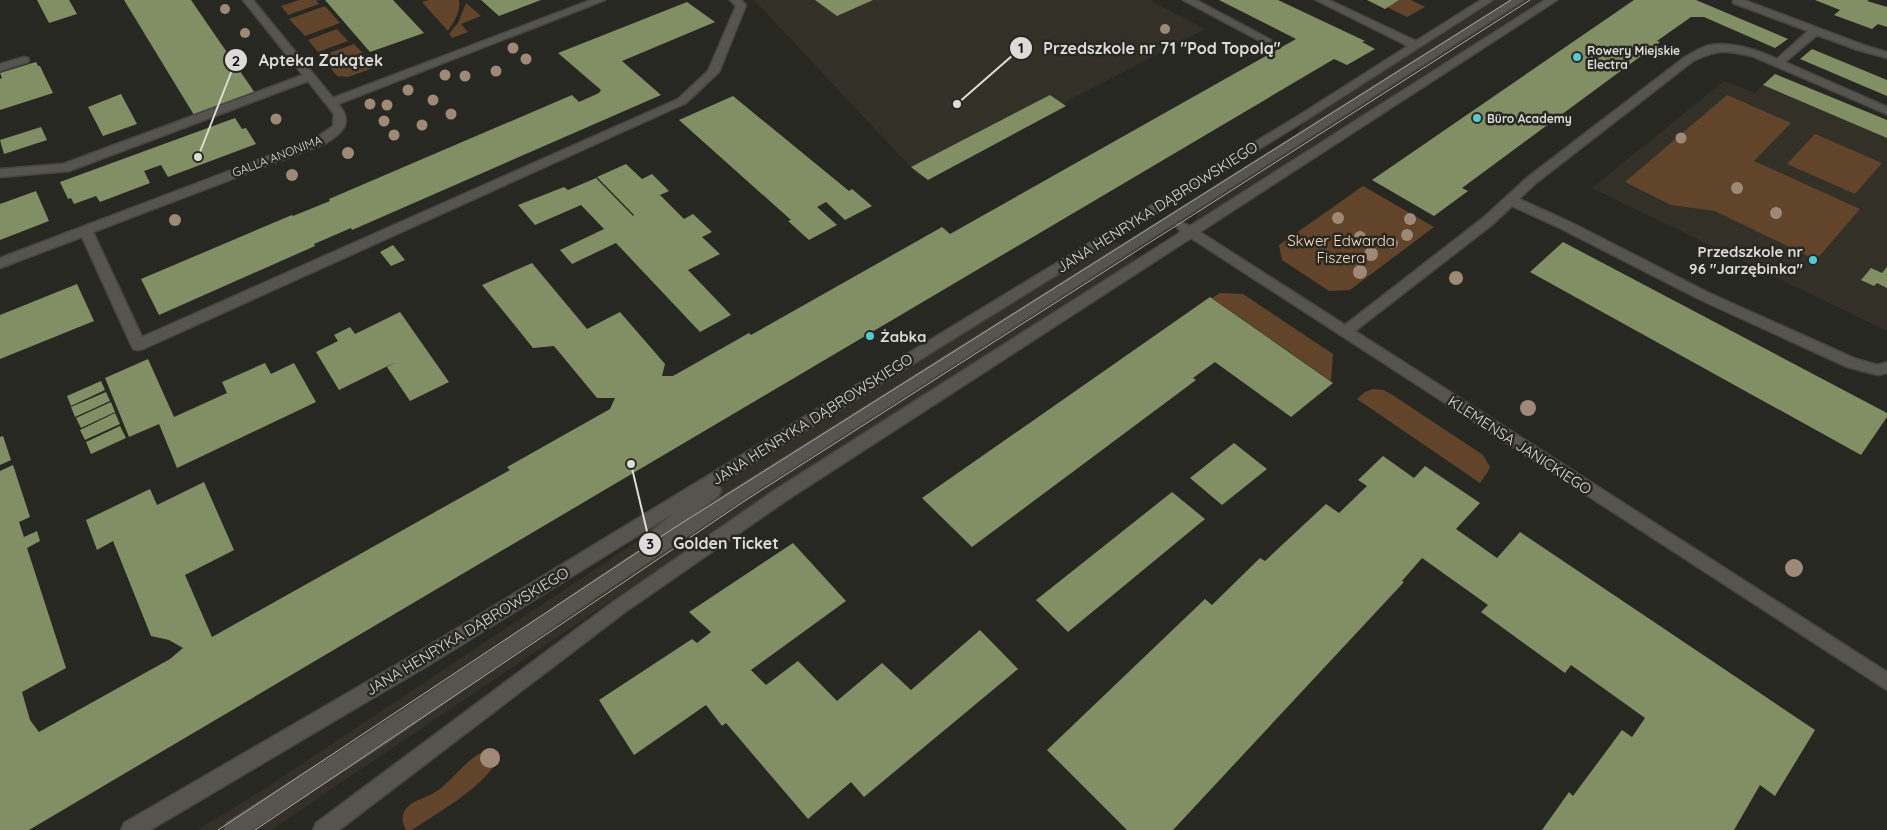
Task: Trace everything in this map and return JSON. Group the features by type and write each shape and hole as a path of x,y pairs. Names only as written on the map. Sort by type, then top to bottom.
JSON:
{"street":[{"path":"248,0 330,102 600,0"},
{"path":"85,230 138,346 682,101 713,72 741,5 735,0"},
{"path":"1188,0 1266,40"},
{"path":"1322,0 1417,46"},
{"name":"JANA HENRYKA DĄBROWSKIEGO","path":"130,830 426,657 1417,46 1488,0"},
{"path":"234,830 380,736 596,588 755,483 1519,0"},
{"path":"331,828 619,607 781,495 1552,0"},
{"path":"1737,1 1815,31 1887,55"},
{"path":"1778,63 1815,31"},
{"path":"1345,332 1488,221 1532,180 1688,59 1711,48 1735,49 1755,53 1887,111"},
{"path":"0,68 24,60"},
{"path":"0,173 65,168 310,77"},
{"name":"GALLA ANONIMA","path":"0,263 320,141 332,134 341,120 340,114 330,102"},
{"path":"1510,200 1566,225 1704,296 1852,363 1878,370 1887,367"},
{"name":"KLEMENSA JANICKIEGO","path":"1154,208 1887,682"},
{"path":"596,588 754,455"}],"shaded area":[{"path":"754,0 1150,0 1205,29 921,178"},
{"path":"1497,0 1541,0 1196,220 1199,203 1290,144 1305,121"},
{"name":"Przedszkole nr 96 \"Jarzębinka\"","path":"1724,81 1755,93 1763,85 1887,138 1887,331 1592,188"},
{"path":"1114,240 1138,258 747,509 271,830 197,830 264,789 725,483"}],"green space":[{"path":"299,0 316,0 319,4 288,15 281,6"},
{"path":"429,0 459,0 458,12 448,31 422,2"},
{"path":"1399,0 1411,0 1425,7 1407,17 1387,7"},
{"path":"466,3 481,16 461,24 468,32 452,38 449,34 458,23"},
{"path":"325,6 340,23 305,36 289,19"},
{"path":"337,29 348,41 318,52 308,40"},
{"path":"354,44 376,67 348,77 337,76 321,56"},
{"path":"1727,95 1791,123 1754,161 1860,209 1816,260 1715,211 1671,205 1625,182"},
{"path":"1815,134 1882,163 1855,194 1787,164"},
{"name":"Skwer Edwarda Fiszera","path":"1363,186 1434,227 1350,290 1329,291 1282,260 1279,245"},
{"path":"1220,293 1243,294 1333,354 1331,381 1212,298"},
{"path":"1373,389 1383,390 1391,394 1483,455 1490,467 1480,483 1357,399 1365,392"},
{"path":"491,749 498,751 500,756 484,778 461,798 412,830 406,830 403,816 409,805 438,790 474,757"}],"building":[{"path":"37,0 69,0 77,14 49,23"},
{"path":"124,0 191,0 255,93 194,115"},
{"path":"325,0 393,0 424,33 370,52"},
{"path":"481,0 541,0 499,16"},
{"path":"815,0 873,0 837,16"},
{"path":"1219,0 1278,0 1365,41 1362,42 1375,49 1347,65 1334,59 29,830 0,830 0,471 13,465 30,517 19,522 24,537 37,531 40,541 27,548 66,668 22,692 30,720 39,732 170,659 183,648 169,640 151,636 113,541 97,550 86,520 150,489 157,505 204,482 234,550 185,575 212,637 510,470 507,467 610,409 615,398 597,398 554,346 533,348 482,285 532,263 587,329 620,312 665,364 662,376 673,376 749,333 751,335 942,227 950,234 1296,39"},
{"path":"1367,0 1399,0 1385,9"},
{"path":"1634,0 1696,0 1788,39 1775,48 1704,17 1691,17 1462,188 1468,191 1434,216 1372,180"},
{"path":"1815,0 1869,0 1867,1 1887,7 1887,27 1878,24 1872,29 1834,15 1840,10"},
{"path":"687,2 715,22 622,61 661,95 352,230 351,228 314,244 315,246 159,315 141,279 292,215 330,201 329,199 572,95 579,102 599,93 601,90 558,53"},
{"path":"1812,49 1887,80 1887,96 1800,59"},
{"path":"36,62 40,66 53,93 0,110 0,79 2,78 0,73"},
{"path":"1775,74 1887,120 1887,138 1763,85"},
{"path":"121,94 137,124 103,136 88,107"},
{"path":"1050,95 1066,106 928,180 911,167"},
{"path":"733,96 849,191 852,189 872,206 845,220 826,202 817,207 837,225 809,240 788,221 791,220 679,120"},
{"path":"235,118 242,129 246,128 256,144 168,177 161,165 144,171 150,183 100,202 96,196 74,204 71,198 68,199 60,182"},
{"path":"41,127 47,140 4,154 0,140"},
{"path":"626,164 642,179 652,174 669,191 660,195 684,219 693,214 712,232 702,237 720,254 688,270 731,315 700,332 616,243 572,264 560,250 604,229 581,205 535,225 518,205 564,187 568,190 596,178 633,216 597,177"},
{"path":"36,191 49,221 0,240 0,204"},
{"path":"1563,242 1887,413 1887,417 1861,455 1530,272"},
{"path":"393,245 405,260 391,266 380,252"},
{"path":"1887,267 1887,288 1877,283 1874,286 1861,280 1871,268 1882,273"},
{"path":"77,284 94,321 0,359 0,315"},
{"path":"1210,297 1333,383 1291,417 1215,362 1193,378 1196,380 972,547 922,498"},
{"path":"400,312 449,382 410,401 387,367 396,362 339,390 316,352 338,341 334,335 350,327 355,334"},
{"path":"148,359 174,417 227,393 222,382 265,363 271,374 294,363 316,402 177,468 159,424 129,437 105,378"},
{"path":"101,381 105,390 71,406 67,396"},
{"path":"106,392 110,401 75,417 71,407"},
{"path":"111,402 115,412 81,428 76,418"},
{"path":"115,413 120,424 85,440 80,430"},
{"path":"120,426 126,438 91,454 86,442"},
{"path":"3,436 11,460 0,465 0,437"},
{"path":"1234,443 1267,469 1222,505 1190,478"},
{"path":"1383,456 1414,478 1425,466 1480,503 1456,529 1497,558 1520,532 1815,730 1775,796 1760,785 1734,830 1542,830 1569,792 1573,796 1622,730 1632,737 1645,718 1571,665 1565,673 1481,612 1488,605 1422,558 1402,581 1404,582 1173,830 1127,830 1047,750 1205,599 1212,605 1260,558 1265,561 1326,504 1339,513 1367,486 1358,480"},
{"path":"1172,492 1205,519 1068,632 1036,600"},
{"path":"793,543 846,601 751,670 766,685 798,661 837,701 882,663 911,690 980,630 1018,669 864,797 851,782 808,819 726,723 722,726 706,705 634,755 599,700 692,639 697,643 711,632 689,612"}],"tram line":[{"path":"218,830 674,528 1511,0"},
{"path":"255,830 746,500 1530,0"}],"place":[{"name":"Rowery Miejskie Electra","path":"1577,57"},
{"name":"Przedszkole nr 71 \"Pod Topolą\"","path":"957,104"},
{"name":"Büro Academy","path":"1477,118"},
{"name":"Apteka Zakątek","path":"198,157"},
{"name":"Przedszkole nr 96 \"Jarzębinka\"","path":"1813,260"},
{"name":"Żabka","path":"870,336"},
{"name":"Golden Ticket","path":"631,464"}]}
